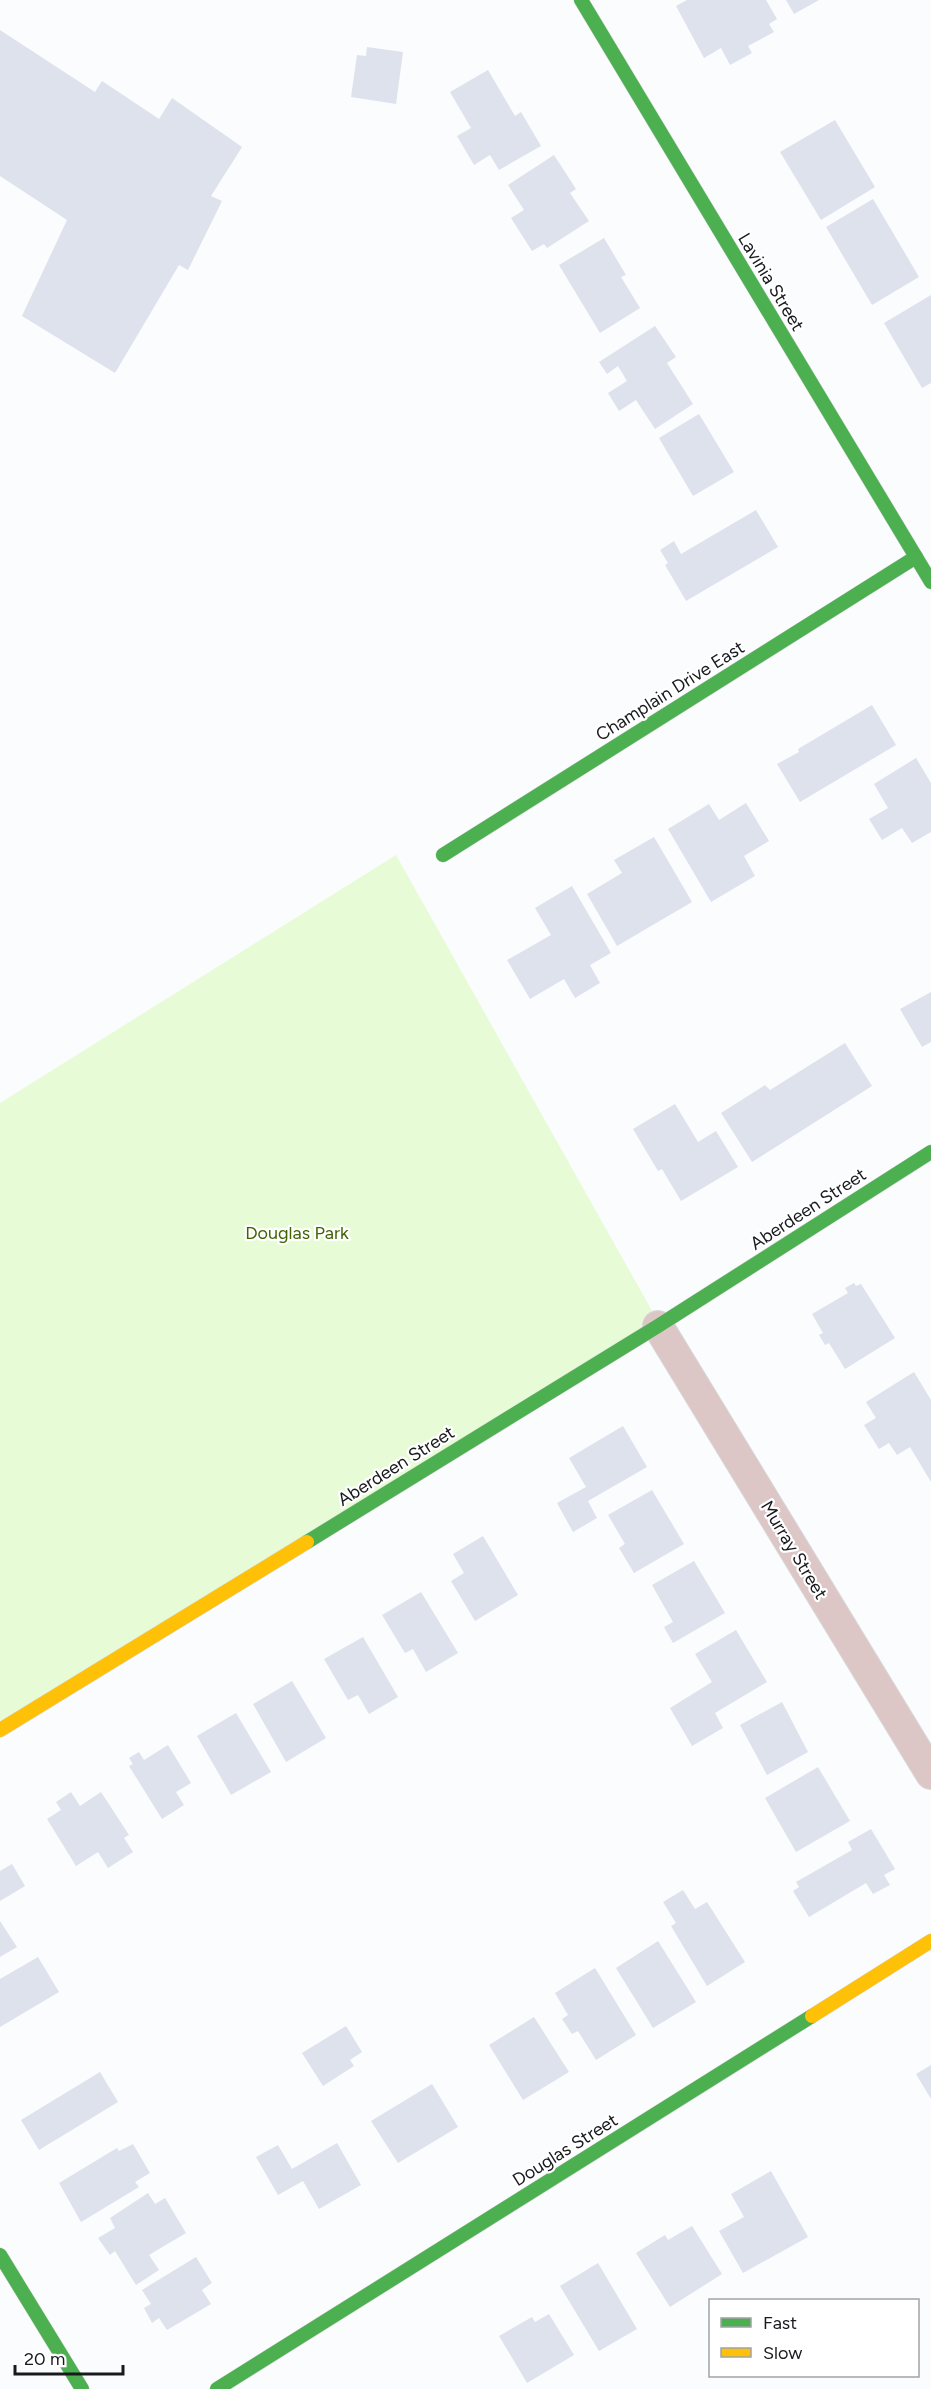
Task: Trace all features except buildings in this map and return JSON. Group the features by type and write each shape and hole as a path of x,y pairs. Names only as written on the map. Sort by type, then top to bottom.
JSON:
{"street":[{"name":"Lavinia Street","path":"581,0 931,582"},
{"name":"Champlain Drive East","path":"443,855 916,557"},
{"name":"Aberdeen Street","path":"0,1730 658,1326 931,1152"},
{"name":"Murray Street","path":"658,1326 931,1774"},
{"name":"Douglas Street","path":"217,2389 931,1941"},
{"path":"0,2254 82,2389"}],"green space":[{"name":"Douglas Park","path":"396,855 660,1325 0,1730 0,1103"}],"traffic: fast":[{"path":"581,0 931,582"},
{"path":"443,855 916,557"},
{"path":"307,1542 658,1326 931,1152"},
{"path":"217,2389 812,2016"},
{"path":"0,2255 82,2389"}],"traffic: slow":[{"path":"0,1730 307,1542"},
{"path":"812,2016 931,1941"}]}
